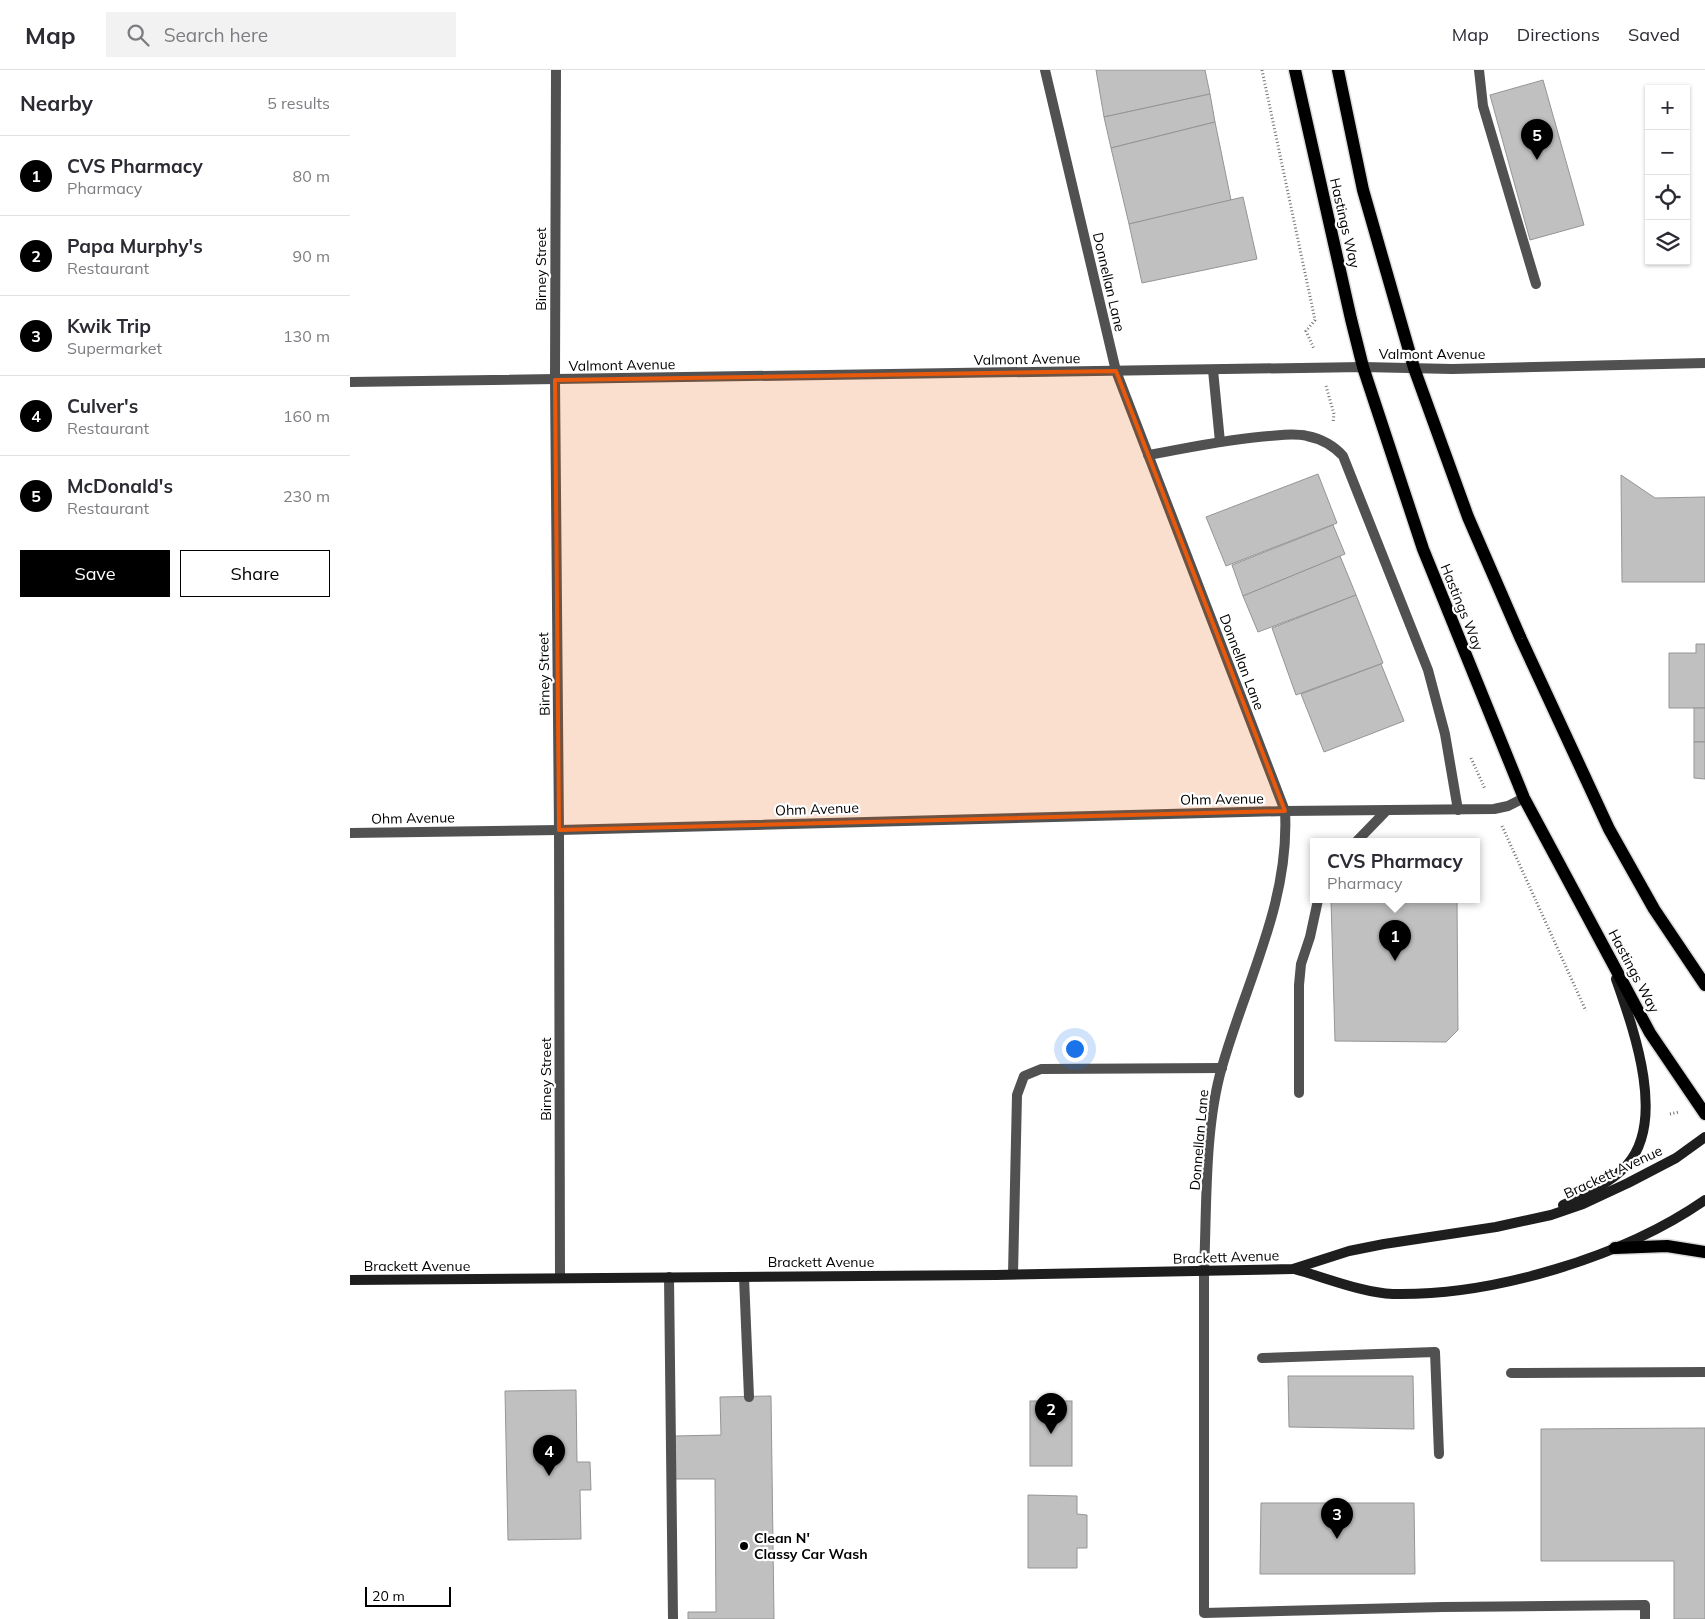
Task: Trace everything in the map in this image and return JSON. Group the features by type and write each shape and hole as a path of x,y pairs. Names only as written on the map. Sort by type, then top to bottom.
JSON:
{"main road":[{"name":"Hastings Way","path":"1295,70 1363,367 1423,549 1524,798 1650,1033 1705,1114"},
{"name":"Hastings Way","path":"1338,70 1363,190 1414,368 1468,516 1562,731 1614,837 1654,909 1705,985"},
{"path":"1525,1222 1582,1196 1611,1179 1628,1164 1638,1148 1644,1127 1645,1115 1644,1073 1630,1018 1609,956"},
{"name":"Brackett Avenue","path":"350,1280 1204,1272 1293,1269 1349,1251 1525,1222 1583,1204 1676,1158 1705,1137"},
{"name":"Brackett Avenue","path":"1293,1269 1393,1294 1434,1292 1492,1284 1532,1275 1615,1248 1654,1230 1705,1200"},
{"path":"1615,1248 1667,1246 1705,1252"}],"street":[{"name":"Birney Street","path":"556,70 555,380 560,1278"},
{"name":"Donnellan Lane","path":"1045,70 1116,372 1285,811 1284,862 1273,917 1222,1068 1215,1095 1210,1143 1204,1272 1204,1613 1443,1607 1645,1605 1645,1619"},
{"path":"1479,70 1483,106 1536,284"},
{"name":"Valmont Avenue","path":"350,382 1363,367 1452,369 1705,363"},
{"path":"1213,370 1220,442"},
{"path":"1148,455 1244,438 1292,435 1323,440 1334,446 1343,456 1428,670 1445,734 1458,810"},
{"name":"Ohm Avenue","path":"350,833 559,830 1285,811 1494,809 1508,806 1524,798"},
{"path":"1360,838 1387,810"},
{"path":"1299,1093 1299,985 1301,964 1310,937 1317,903"},
{"path":"1013,1274 1017,1095 1024,1076 1041,1069 1222,1068"},
{"path":"669,1277 673,1619"},
{"path":"744,1277 749,1397"},
{"path":"1262,1358 1435,1352 1439,1454"},
{"path":"1511,1373 1705,1372"}],"highlighted area":[{"path":"1116,371 1285,811 559,830 555,380"}],"building":[{"path":"1096,70 1205,70 1210,94 1104,117"},
{"path":"1543,80 1584,225 1530,240 1490,95"},
{"path":"1210,94 1215,122 1111,148 1104,117"},
{"path":"1215,122 1231,200 1129,224 1111,148"},
{"path":"1243,197 1257,259 1142,283 1129,224"},
{"path":"1318,474 1337,523 1226,566 1206,517"},
{"path":"1621,475 1655,498 1705,497 1705,582 1622,582"},
{"path":"1333,525 1345,554 1243,596 1232,565"},
{"path":"1340,556 1356,595 1258,632 1243,596"},
{"path":"1356,595 1383,663 1296,695 1272,628"},
{"path":"1696,644 1705,644 1705,708 1669,708 1669,653 1696,653"},
{"path":"1381,664 1404,721 1324,752 1301,694"},
{"path":"1694,708 1705,708 1705,742 1694,742"},
{"path":"1694,742 1705,742 1705,779 1694,778"},
{"path":"1331,903 1457,903 1458,1030 1446,1042 1335,1041"},
{"path":"1288,1376 1413,1376 1414,1429 1289,1427"},
{"path":"576,1390 577,1462 590,1462 591,1490 580,1490 581,1539 508,1540 505,1391"},
{"name":"Clean N' Classy Car Wash","path":"771,1396 774,1619 688,1619 688,1612 716,1612 715,1479 675,1479 675,1436 721,1435 720,1397"},
{"path":"1030,1401 1072,1401 1072,1466 1030,1466"},
{"path":"1705,1428 1705,1619 1674,1619 1674,1561 1541,1561 1541,1429"},
{"path":"1028,1495 1077,1496 1077,1514 1087,1515 1087,1548 1077,1548 1077,1568 1028,1568"},
{"path":"1261,1503 1414,1503 1415,1574 1260,1574"}],"place":[{"name":"McDonald's","path":"1537,160"},
{"name":"CVS Pharmacy","path":"1395,961"},
{"name":"Papa Murphy's","path":"1051,1434"},
{"name":"Culver's","path":"549,1476"},
{"name":"Kwik Trip","path":"1337,1539"},
{"name":"Clean N' Classy Car Wash","path":"744,1546"}]}
